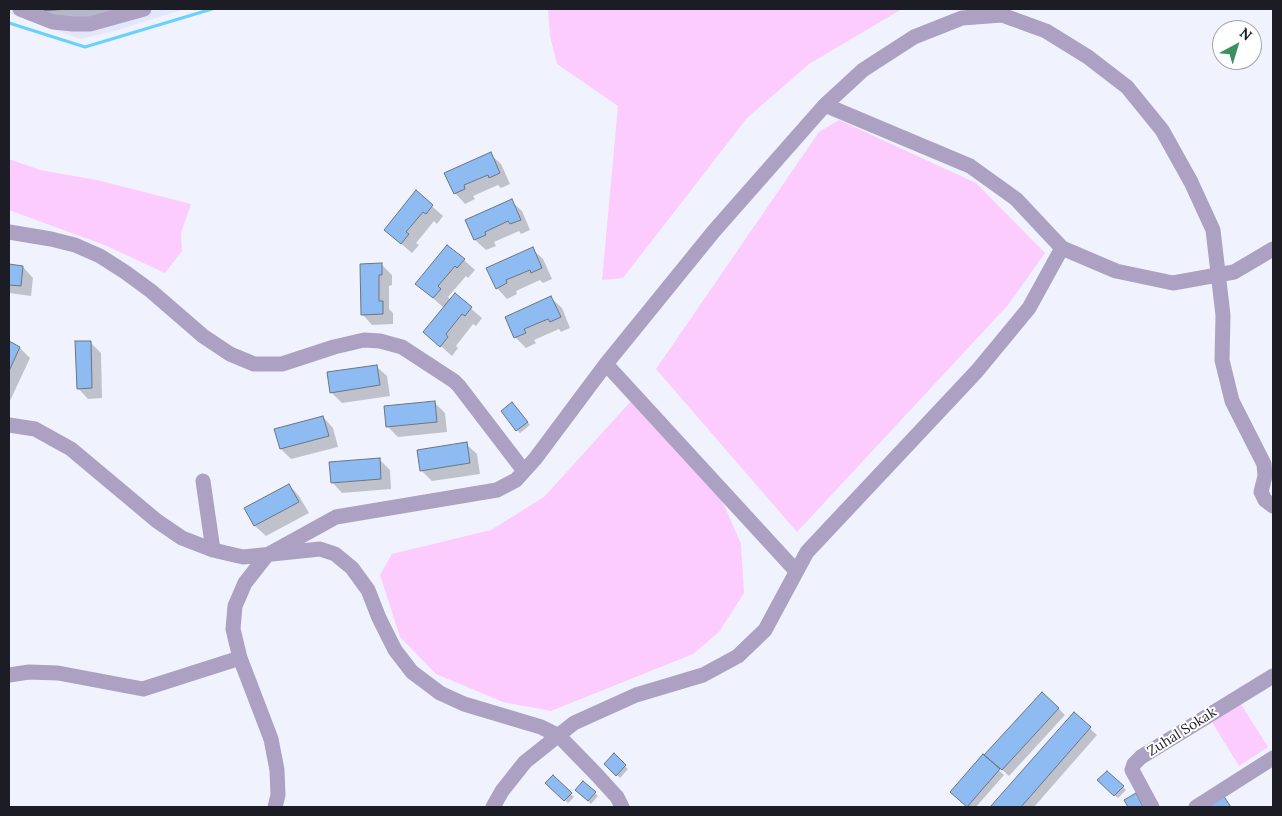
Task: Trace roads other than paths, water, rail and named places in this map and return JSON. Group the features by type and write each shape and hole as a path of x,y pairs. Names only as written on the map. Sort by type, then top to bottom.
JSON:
{"street":[{"path":"20,9 53,22 73,24 90,24 144,9"},
{"path":"275,807 278,794 277,770 271,739 240,658 233,629 235,606 245,583 267,555 336,517 497,490 516,480 606,364 714,231 825,105 863,70 914,37 962,18 1002,15 1046,31 1088,56 1127,87 1162,130 1191,182 1213,230 1223,315 1222,360 1232,401 1264,464 1265,476 1261,492 1265,500 1273,506"},
{"path":"825,105 970,166 1016,199 1062,248 1116,270 1173,282 1234,272 1273,250"},
{"path":"9,232 51,239 100,256 151,291 204,336 230,354 254,364 282,364 364,340 380,340 402,348 459,386 524,471"},
{"path":"493,807 502,791 525,762 574,724 636,695 703,675 738,656 765,630 807,552 977,371 1024,315 1062,248"},
{"path":"606,364 796,571"},
{"path":"9,425 35,429 71,449 157,521 182,538 213,550 243,558 320,550 335,554 352,568 368,590 395,650 412,672 440,693 464,704 534,724 559,736 596,774 619,802"},
{"path":"203,481 213,550"},
{"path":"9,676 28,672 58,672 143,689 240,658"},
{"name":"Zuhal Sokak","path":"1152,807 1132,770 1134,764 1141,757 1273,676"},
{"path":"1196,807 1273,758"}],"waterway":[{"path":"9,23 85,47 212,9"}]}
